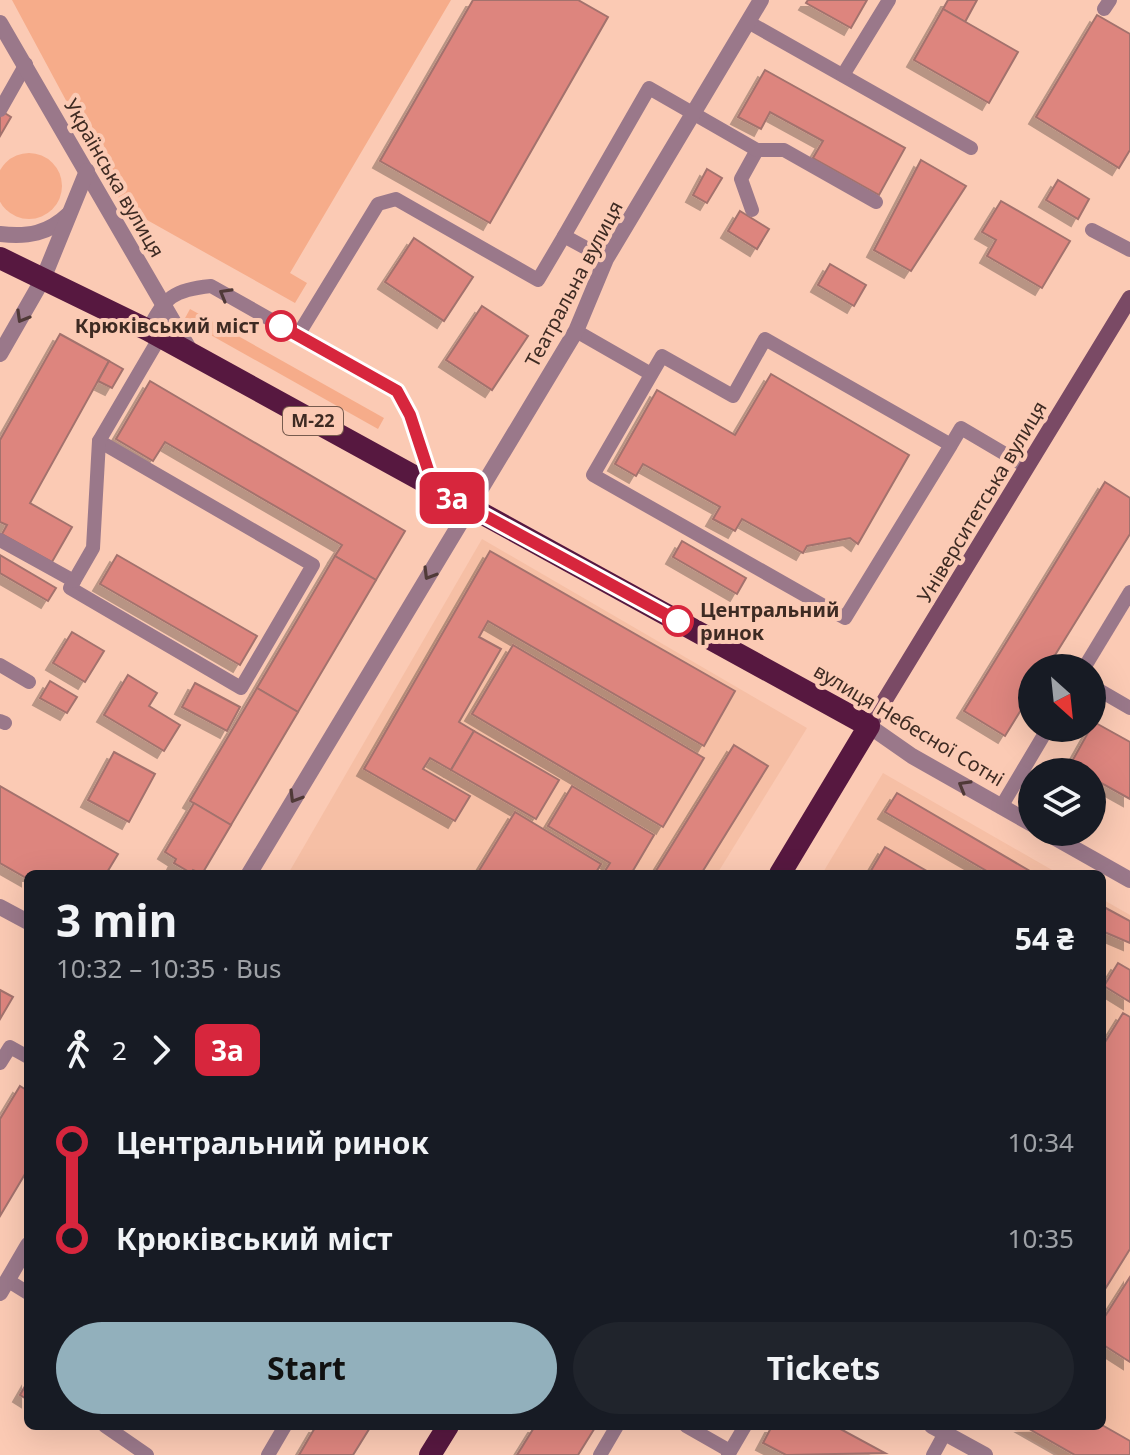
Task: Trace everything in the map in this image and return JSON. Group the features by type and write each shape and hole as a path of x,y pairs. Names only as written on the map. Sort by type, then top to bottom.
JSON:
{"highway":[{"name":"вулиця Небесної Сотні","path":"3,256 192,354 869,726"},
{"path":"782,870 869,726"},
{"path":"430,1455 446,1430"}],"main road":[{"name":"Університетська вулиця","path":"869,726 1130,298"}],"street":[{"name":"Театральна вулиця","path":"251,870 576,331 606,259 761,0"},
{"name":"Українська вулиця","path":"0,23 192,354"},
{"path":"0,354 43,279 87,171"},
{"path":"0,234 26,237 55,228 73,210"},
{"name":"вулиця Небесної Сотні","path":"869,726 912,756 1018,816"},
{"path":"1070,846 1130,880"},
{"path":"0,907 24,920"},
{"path":"4,1286 24,1252"},
{"path":"939,1430 985,1455"}],"lane":[{"path":"843,75 889,0"},
{"path":"748,22 971,148"},
{"path":"0,110 26,64"},
{"path":"298,335 378,204 396,199 538,280 649,88 757,150 784,150 876,202"},
{"path":"752,210 741,179 757,150"},
{"path":"1092,230 1130,250"},
{"path":"564,236 606,259"},
{"path":"99,441 313,565 241,688 70,588 93,548 99,441 154,334 162,302 185,289 211,286 397,391 410,415 434,488"},
{"path":"576,331 651,374"},
{"path":"951,445 765,339 733,396 662,356 593,475 845,618 951,445 961,428 1027,467"},
{"path":"0,540 74,581"},
{"path":"1092,654 1130,592"},
{"path":"0,665 29,682"},
{"path":"1106,694 1130,708"},
{"path":"1001,807 1040,742"},
{"path":"0,1063 10,1047 24,1055"},
{"path":"4,1286 24,1292"},
{"path":"111,1430 147,1455"},
{"path":"268,1455 283,1430"},
{"path":"600,1455 615,1430"},
{"path":"692,1430 729,1453 743,1430"},
{"path":"933,1455 939,1430"}],"shaded area":[{"path":"12,0 451,0 290,273 307,283 295,303 131,211 119,199"},
{"path":"29,153 42,156 56,168 61,180 59,199 42,216 29,219 16,216 -1,199 -1,173 16,156"},
{"path":"190,309 384,418 378,429 184,320"},
{"path":"482,539 807,728 719,870 290,870"},
{"path":"883,773 1052,870 824,870"},
{"path":"1106,901 1130,915 1130,1455 1058,1455 1014,1430 1106,1430"}],"building":[{"path":"473,0 578,0 608,17 490,223 380,161"},
{"path":"808,0 867,0 851,28 806,3"},
{"path":"948,0 977,0 965,22 943,9"},
{"path":"943,9 1018,52 989,103 914,60"},
{"path":"1097,15 1130,34 1130,150 1119,168 1036,117"},
{"path":"765,70 905,148 879,195 813,158 823,141 770,112 761,129 738,117"},
{"path":"0,110 11,117 0,136"},
{"path":"921,160 966,186 911,271 874,250"},
{"path":"707,169 722,178 707,203 693,195"},
{"path":"1058,180 1089,199 1078,219 1046,200"},
{"path":"1001,201 1070,241 1042,288 987,256 996,240 982,232"},
{"path":"740,211 769,229 757,249 728,231"},
{"path":"414,238 473,277 444,321 385,282"},
{"path":"830,264 866,285 854,306 818,285"},
{"path":"482,306 528,336 492,390 446,360"},
{"path":"60,334 109,361 30,503 72,527 52,562 2,534 7,525 0,522 0,440"},
{"path":"109,361 123,369 112,388 98,381"},
{"path":"771,374 909,455 858,544 850,538 807,546 803,553 742,519 735,531 713,519 720,507 643,464 636,476 615,464 657,390 735,435"},
{"path":"150,381 405,531 376,580 335,556 342,545 165,442 153,461 116,439"},
{"path":"1105,482 1130,498 1130,534 1056,654 1018,654 1018,715 1005,736 964,711"},
{"path":"682,541 746,578 737,594 673,557"},
{"path":"490,551 735,691 704,746 488,621 479,637 501,649 459,722 474,731 451,770 430,758 423,769 470,796 455,821 364,769"},
{"path":"0,555 56,588 48,601 0,573"},
{"path":"117,555 257,636 240,665 100,584"},
{"path":"335,556 376,580 298,712 257,688"},
{"path":"72,632 104,651 85,682 53,663"},
{"path":"513,645 704,758 663,827 472,714"},
{"path":"128,675 157,693 149,706 180,725 164,751 104,715"},
{"path":"50,681 77,697 67,713 40,698"},
{"path":"195,683 240,707 227,731 182,707"},
{"path":"257,688 298,712 231,825 190,801"},
{"path":"1106,729 1130,742 1130,799 1106,786 1106,758 1074,758 1083,742 1106,742"},
{"path":"474,731 559,780 536,819 451,770"},
{"path":"734,745 768,766 703,870 656,870"},
{"path":"114,752 155,774 129,822 88,800"},
{"path":"0,786 118,854 108,870 24,870 24,877 0,863"},
{"path":"572,786 654,835 633,870 606,870 610,863 548,826"},
{"path":"897,793 1028,870 985,870 885,812"},
{"path":"194,803 231,825 204,870 186,870 174,863 176,859 165,852"},
{"path":"515,812 601,864 597,870 479,870"},
{"path":"885,847 925,870 871,870"},
{"path":"1106,908 1130,921 1130,943 1106,933"},
{"path":"1118,963 1130,970 1130,1002 1106,987"},
{"path":"0,990 13,997 0,1019"},
{"path":"1123,1013 1130,1017 1130,1249 1106,1288 1106,1041"},
{"path":"20,1086 24,1088 24,1176 0,1216 0,1119"},
{"path":"1130,1277 1130,1362 1106,1347 1106,1315"},
{"path":"1106,1427 1130,1441 1130,1455 1075,1455 1031,1430 1106,1430"},
{"path":"314,1430 369,1430 353,1455 299,1455"},
{"path":"533,1430 594,1430 578,1455 517,1455"},
{"path":"770,1430 842,1430 885,1453 786,1455 763,1443"}],"bus line":[{"name":"3а","path":"281,326 397,391 410,415 434,488 678,621"}],"place":[{"name":"Крюківський міст","path":"281,326"},
{"name":"Центральний ринок","path":"678,621"}]}
